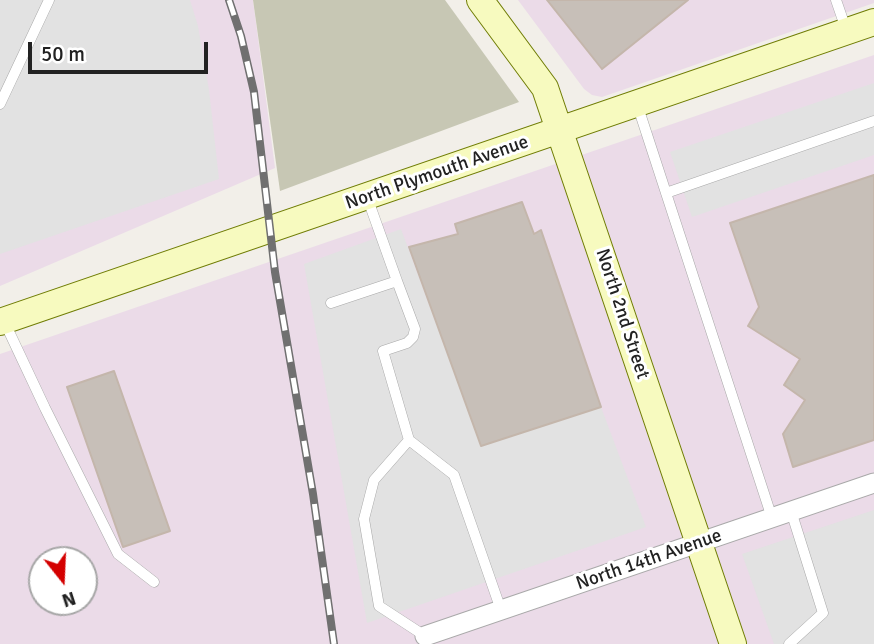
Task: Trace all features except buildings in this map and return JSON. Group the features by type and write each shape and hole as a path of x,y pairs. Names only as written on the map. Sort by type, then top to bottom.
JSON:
{"main road":[{"name":"North 2nd Street","path":"480,0 545,88 733,644"},
{"name":"North Plymouth Avenue","path":"2,322 874,23"}],"street":[{"name":"North 14th Avenue","path":"425,636 874,483"}],"lane":[{"path":"0,104 49,0"},
{"path":"836,0 846,32"},
{"path":"637,104 772,518"},
{"path":"666,193 874,121"},
{"path":"367,197 415,329 413,337 407,343 383,351 409,440 454,475 500,610"},
{"path":"331,303 397,281"},
{"path":"2,322 118,554 155,582"},
{"path":"409,440 374,480 364,519 379,606 425,636"},
{"path":"789,644 823,612 792,511"}],"shaded area":[{"path":"0,0 253,0 275,168 0,286"},
{"path":"0,0 190,0 198,26 209,90 219,179 0,254"},
{"path":"253,0 445,0 519,102 280,191"},
{"path":"518,0 874,0 874,3 602,97 592,95 584,89"},
{"path":"874,55 874,644 0,644 0,354"},
{"path":"874,83 874,155 692,217 670,152"},
{"path":"401,229 481,445 601,407 646,527 367,623 304,264"},
{"path":"874,510 874,644 774,644 742,554"}],"railway":[{"path":"229,0 241,36 254,92 275,272 313,494 334,644"}]}
